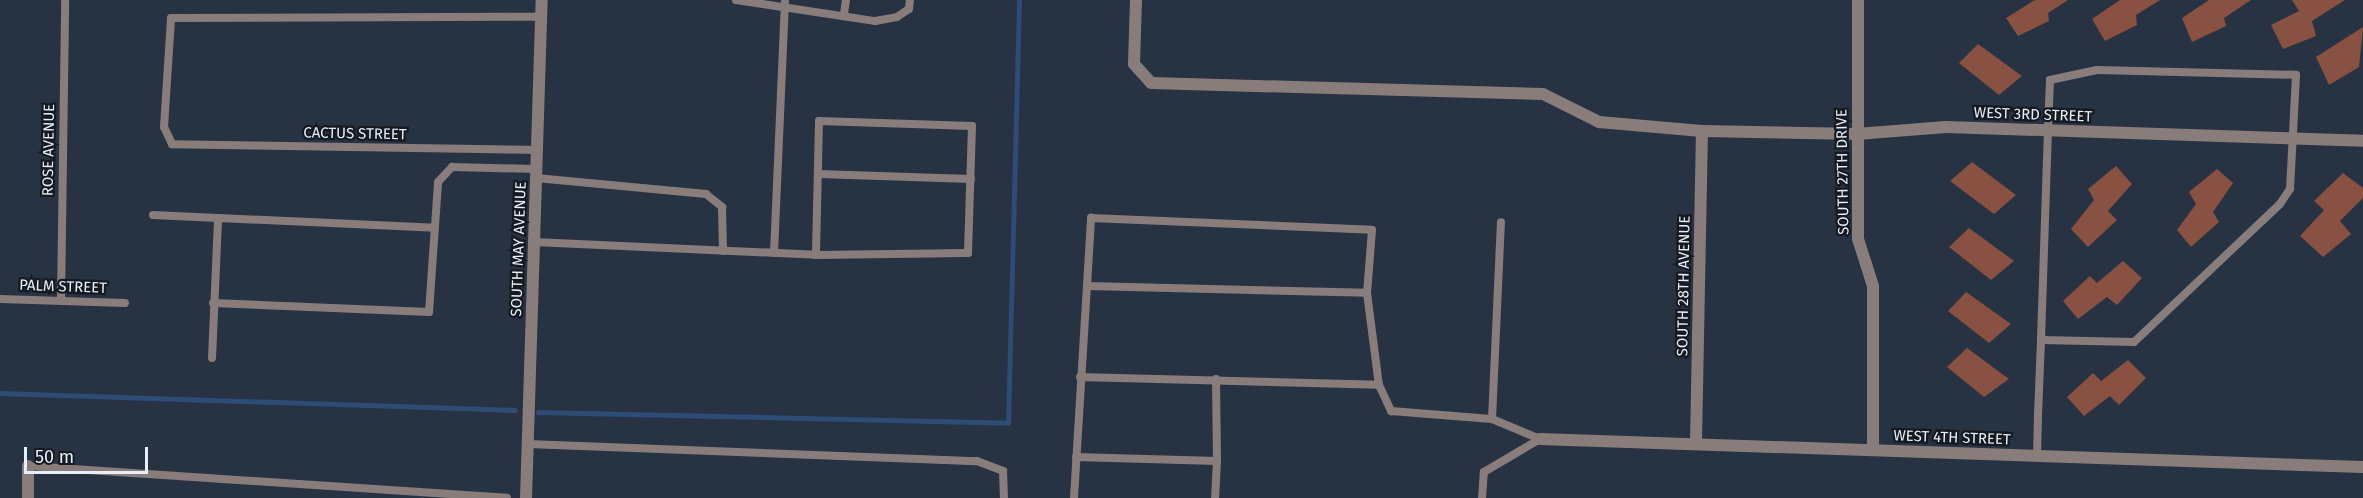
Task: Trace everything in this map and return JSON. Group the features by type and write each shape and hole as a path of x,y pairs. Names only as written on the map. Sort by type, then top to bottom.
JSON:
{"street":[{"name":"SOUTH MAY AVENUE","path":"526,498 542,0"},
{"name":"WEST 3RD STREET","path":"1136,0 1134,64 1151,83 1543,94 1599,122 1702,131 1857,134 1946,127 2363,141"},
{"name":"SOUTH 27TH DRIVE","path":"1858,0 1858,239 1873,286 1873,450"},
{"name":"SOUTH 28TH AVENUE","path":"1696,442 1702,131"},
{"name":"WEST 4TH STREET","path":"1540,439 1696,442 2363,467"},
{"path":"28,466 28,498"}],"lane":[{"name":"ROSE AVENUE","path":"61,301 65,0"},
{"path":"736,0 784,3 875,21 897,18 909,9 910,0"},
{"path":"844,14 846,0"},
{"path":"774,253 784,3"},
{"name":"CACTUS STREET","path":"537,150 172,144 164,127 171,18 541,17"},
{"path":"2037,456 2048,130 2050,80 2097,70 2296,75 2296,138 2290,189 2280,204 2134,342 2041,340"},
{"path":"534,242 816,255 968,253 972,126 819,121 816,255"},
{"path":"213,303 429,312 438,182 452,167 536,173 706,194 722,207 723,251"},
{"path":"818,174 970,179"},
{"path":"153,215 435,228"},
{"path":"212,358 218,218"},
{"path":"1074,498 1091,218 1372,230 1366,293 1379,385 1391,411 1492,419 1540,439"},
{"path":"1492,419 1501,222"},
{"path":"1087,286 1366,293"},
{"name":"PALM STREET","path":"0,299 125,303"},
{"path":"1080,377 1379,385"},
{"path":"1215,498 1216,379"},
{"path":"1482,498 1484,472 1540,439"},
{"path":"528,444 976,461 1003,471 1004,498"},
{"path":"1076,458 1217,461"},
{"path":"28,466 507,498"}],"building":[{"path":"2035,0 2068,0 2048,13 2049,21 2018,36 2006,18"},
{"path":"2120,0 2160,0 2136,15 2137,25 2105,41 2092,19"},
{"path":"2209,0 2251,0 2224,18 2226,26 2192,42 2182,18"},
{"path":"2292,0 2345,0 2312,21 2316,36 2283,49 2271,25 2299,11"},
{"path":"2363,27 2359,67 2329,85 2316,57"},
{"path":"1978,44 2022,76 1999,95 1959,63"},
{"path":"1972,162 2016,195 1994,214 1950,181"},
{"path":"2116,166 2132,184 2108,211 2117,220 2088,247 2071,229 2094,200 2088,189"},
{"path":"2217,169 2233,183 2213,212 2219,222 2191,247 2177,230 2196,204 2189,192"},
{"path":"2343,173 2363,188 2363,198 2340,221 2351,234 2323,257 2300,236 2324,210 2314,201"},
{"path":"1969,228 2014,261 1991,280 1949,247"},
{"path":"2123,261 2142,278 2117,305 2107,297 2078,319 2063,301 2090,276 2097,283"},
{"path":"1966,292 2011,324 1989,343 1948,311"},
{"path":"1967,348 2009,379 1984,397 1947,367"},
{"path":"2128,360 2146,378 2119,405 2110,396 2084,416 2067,397 2093,373 2101,381"}],"waterway":[{"path":"538,412 1008,423 1019,0"},
{"path":"0,393 515,410"}]}
